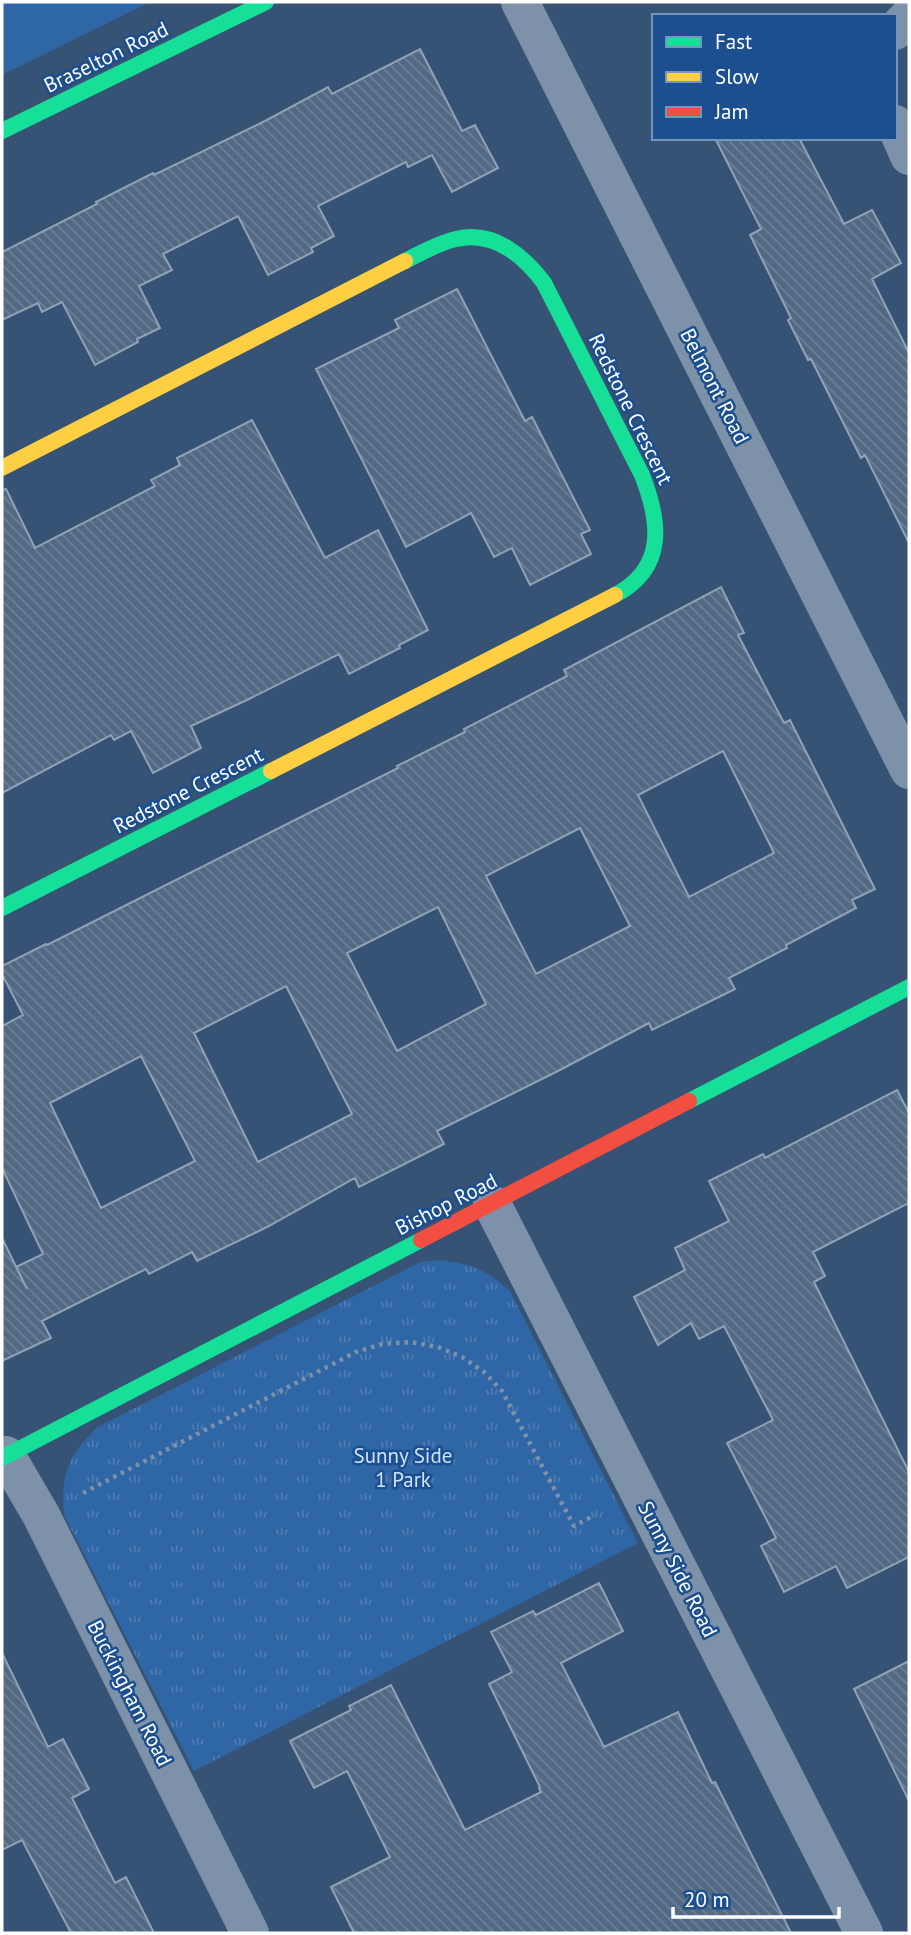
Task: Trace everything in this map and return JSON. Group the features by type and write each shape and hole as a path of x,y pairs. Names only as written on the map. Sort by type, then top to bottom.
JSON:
{"street":[{"name":"Braselton Road","path":"2,131 266,2"},
{"name":"Belmont Road","path":"520,2 909,770"},
{"path":"897,29 909,16"},
{"path":"897,129 909,156"},
{"name":"Redstone Crescent","path":"2,468 437,245 458,238 479,238 499,242 517,251 533,265 544,283 642,475 653,502 656,539 651,558 641,575 628,588 2,908"},
{"name":"Bishop Road","path":"4,1457 909,987"},
{"name":"Sunny Side Road","path":"492,1204 864,1933"},
{"name":"Buckingham Road","path":"4,1457 41,1515 250,1933"}],"path":[{"path":"41,1515 356,1352 382,1344 410,1342 438,1347 462,1357 484,1372 502,1391 574,1526 640,1493"}],"green space":[{"path":"2,2 150,2 2,75"},
{"name":"Sunny Side 1 Park","path":"440,1260 478,1269 510,1291 638,1543 194,1771 64,1515 65,1477 72,1458 96,1428 420,1262"}],"building":[{"path":"420,49 462,131 475,125 498,168 452,192 432,155 408,167 406,162 318,206 334,236 311,248 313,252 268,275 238,216 163,254 172,270 139,286 160,328 95,365 62,302 42,312 38,303 2,320 2,252 153,173 154,175 265,121 328,87 332,94"},
{"path":"716,140 800,140 844,224 872,210 901,263 872,279 909,353 909,543 865,455 861,458 788,320 791,318 750,235 761,229"},
{"path":"457,289 525,421 532,417 590,530 581,534 591,554 530,585 512,548 494,557 471,513 406,547 316,369 399,328 395,320"},
{"path":"252,420 325,558 378,530 428,630 399,645 400,648 349,674 339,654 191,726 201,748 153,773 131,731 114,740 111,735 2,793 2,490 6,489 35,548 155,486 151,480 180,465 177,458"},
{"path":"721,587 744,633 738,635 784,723 790,720 875,889 852,900 856,908 729,978 735,989 652,1030 649,1023 437,1131 444,1144 359,1187 355,1178 267,1227 197,1261 192,1252 149,1274 146,1269 42,1321 51,1338 2,1361 2,1238 16,1267 43,1254 2,1168 2,1026 23,1015 2,974 2,966 398,768 397,766 465,732 464,729 567,676 564,670","holes":["723,751 774,853 689,897 638,795","580,828 630,926 536,974 486,876","438,907 486,1004 397,1051 347,953","286,986 352,1114 258,1162 194,1033","141,1056 195,1161 101,1208 50,1103"]},
{"path":"897,1090 909,1113 909,1203 813,1252 825,1276 814,1282 909,1472 909,1557 847,1588 836,1566 784,1592 761,1546 776,1538 727,1443 773,1420 724,1326 699,1339 691,1323 658,1345 634,1297 685,1270 675,1248 729,1221 709,1181 763,1154 765,1158"},
{"path":"599,1583 623,1631 561,1663 604,1747 678,1712 791,1933 354,1933 331,1887 390,1857 347,1771 314,1788 290,1741 351,1710 349,1706 391,1685 465,1830 541,1792 489,1684 512,1672 491,1632 533,1611 536,1615"},
{"path":"2,1653 48,1747 63,1739 89,1789 72,1798 115,1883 126,1877 154,1933 71,1933 22,1840 2,1850"},
{"path":"909,1661 909,1801 854,1689"}],"traffic: fast":[{"path":"2,131 266,2"},
{"path":"405,261 449,241 482,238 517,254 544,283 642,475 653,509 655,542 651,557 644,571 632,584 615,595"},
{"path":"2,908 271,771"},
{"path":"689,1101 909,987"},
{"path":"2,1458 421,1240"}],"traffic: slow":[{"path":"2,468 405,261"},
{"path":"271,771 615,595"}],"traffic: jam":[{"path":"421,1240 689,1101"}]}
